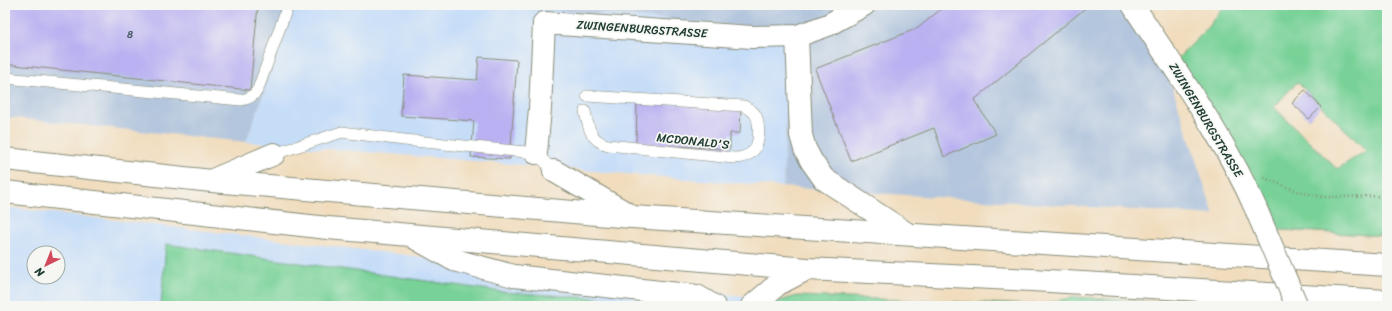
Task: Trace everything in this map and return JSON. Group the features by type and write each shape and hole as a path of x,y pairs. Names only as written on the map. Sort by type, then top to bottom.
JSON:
{"main road":[{"name":"ZWINGENBURGSTRASSE","path":"536,153 540,109 544,23 752,37 797,36 828,25 864,5"},
{"name":"ZWINGENBURGSTRASSE","path":"1133,5 1213,127 1244,182 1297,306"},
{"path":"797,36 802,135 805,149 812,162 824,179 907,234"},
{"path":"212,181 274,154"},
{"path":"5,159 212,181 632,217 1387,264"},
{"path":"554,171 632,217"},
{"path":"5,192 320,227 807,268 1040,280 1387,301"},
{"path":"409,234 454,260 514,276 697,296 714,306"},
{"path":"752,306 778,284 807,268"}],"lane":[{"path":"5,78 247,100 255,94 258,89 288,5"},
{"name":"MCDONALD'S","path":"585,111 591,135 597,141 608,145 741,158 749,155 755,149 758,140 758,118 753,111 744,106 586,96"},
{"path":"274,154 342,132 404,140 536,153 554,171"}],"path":[{"path":"1244,182 1266,178 1297,191 1322,196 1387,196"}],"shaded area":[{"path":"5,5 296,5 246,142 5,117"},
{"path":"296,5 490,5 790,30 783,187 246,142"},
{"path":"490,5 1122,5 1167,71 1214,215 783,187 790,30"},
{"path":"5,207 822,306 701,306 504,292 166,244 161,306 5,306"}],"green space":[{"path":"1225,5 1387,5 1387,236 1279,230 1248,170 1177,59 1203,33","holes":["1297,82 1366,150 1337,169 1274,107"]},
{"path":"166,244 504,292 701,306 161,306"},
{"path":"797,296 1039,305 1075,297 1218,306 771,306 779,301"}],"building":[{"path":"5,5 258,5 250,90 5,64"},
{"path":"946,5 1089,5 974,100 996,134 944,157 934,128 851,161 815,69 918,28"},
{"path":"479,57 517,60 510,159 471,157 474,121 401,116 404,75 477,80"},
{"path":"1305,90 1321,107 1309,119 1292,103"},
{"path":"637,103 741,107 740,133 730,133 730,149 636,144"}]}
